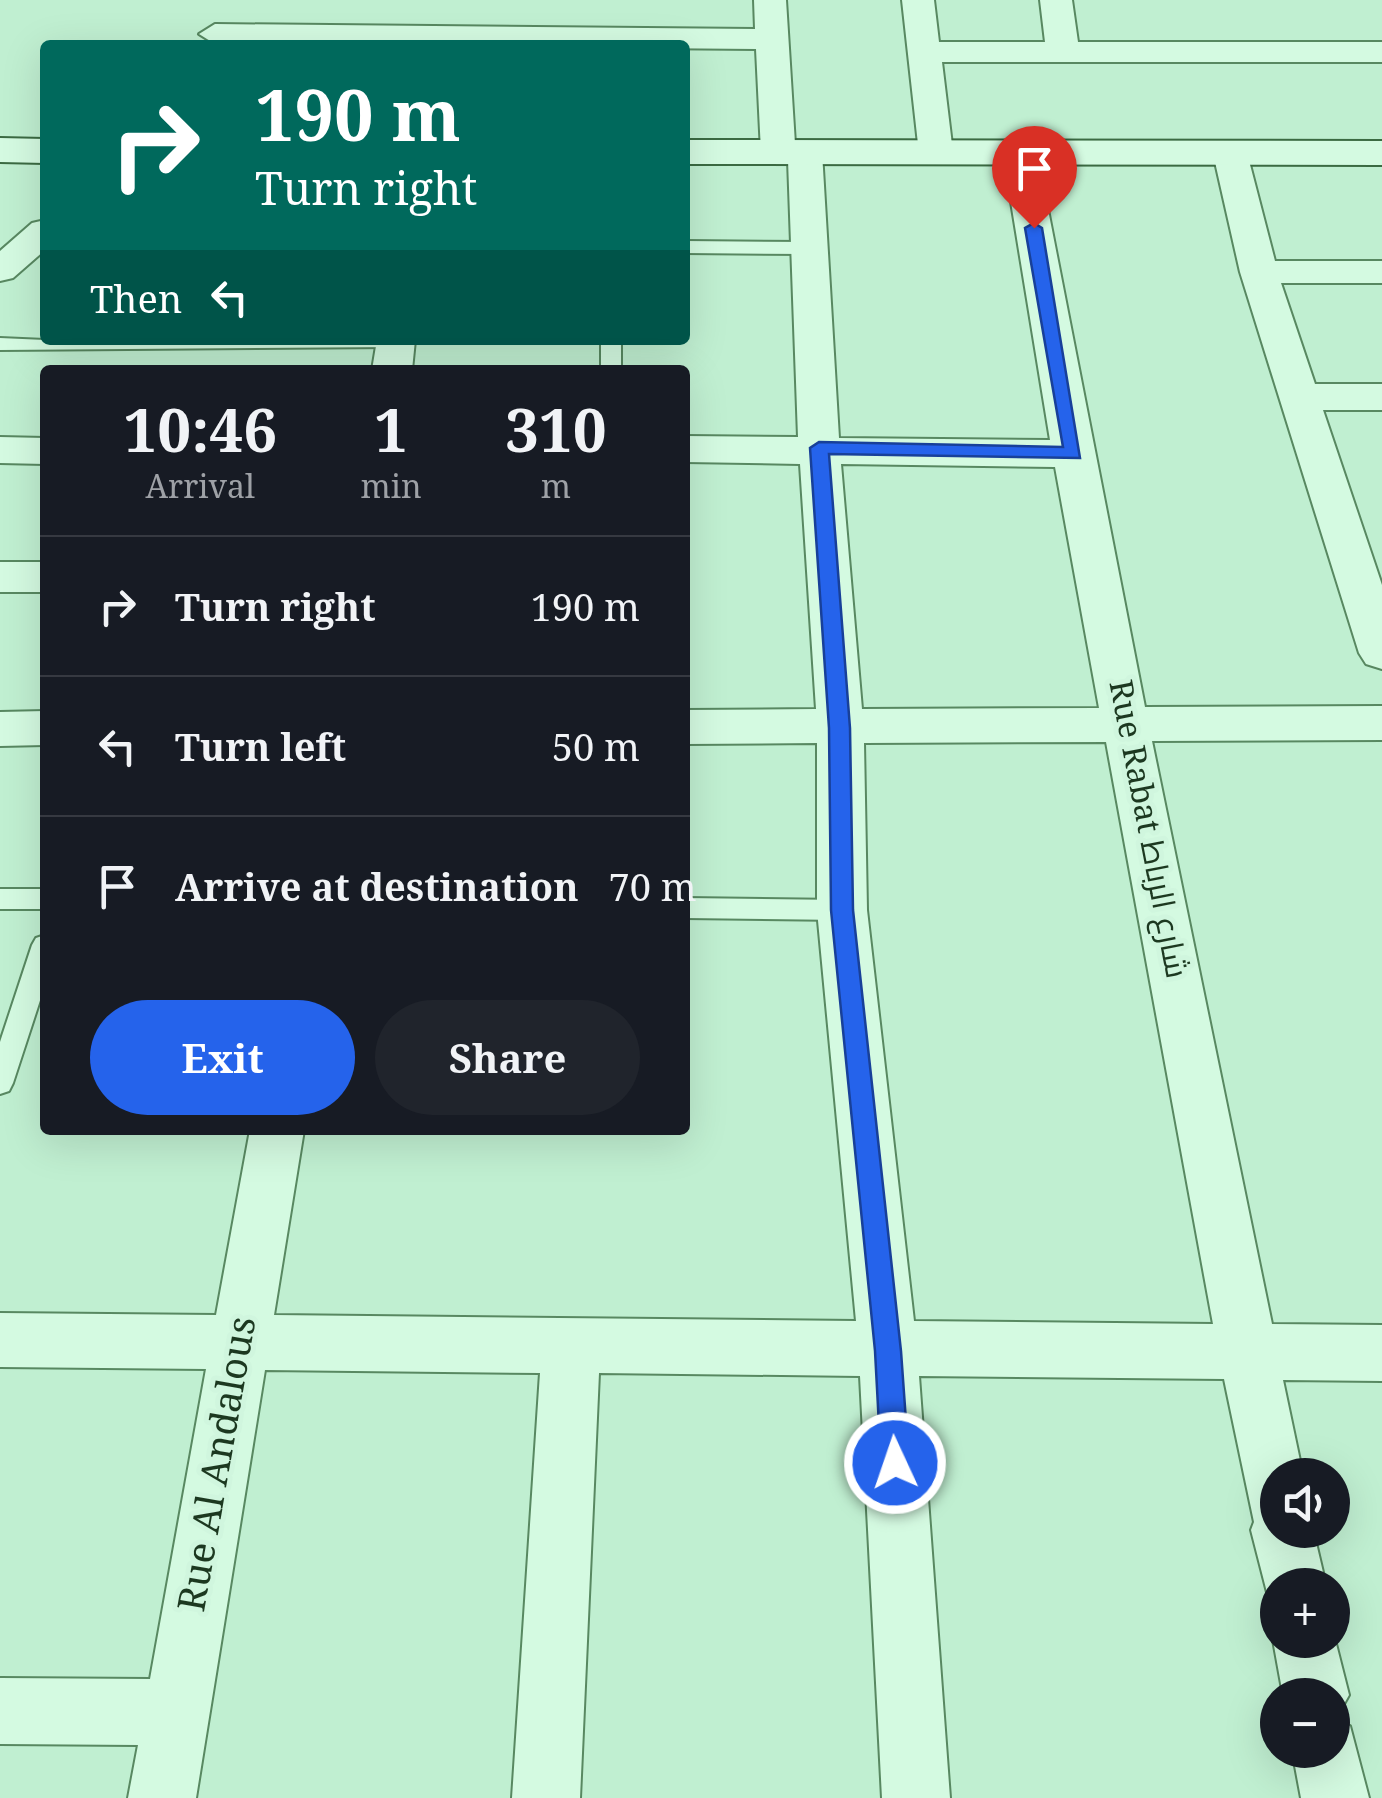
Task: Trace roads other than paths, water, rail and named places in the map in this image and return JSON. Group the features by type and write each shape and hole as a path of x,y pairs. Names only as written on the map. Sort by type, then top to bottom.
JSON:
{"street":[{"path":"224,0 214,39 771,39"},
{"path":"770,0 771,39 808,248 840,728 842,910 888,1351 916,1798"},
{"path":"918,0 936,153"},
{"path":"1056,0 1062,52"},
{"path":"924,52 1382,52"},
{"path":"0,150 40,151"},
{"path":"690,152 1382,153"},
{"name":"Rue Rabat شارع الرباط","path":"1020,153 1073,454 1268,1458"},
{"path":"1230,154 1258,272 1382,654"},
{"path":"0,270 40,239"},
{"path":"1258,272 1382,272"},
{"path":"1298,397 1382,397"},
{"path":"690,448 1073,454"},
{"path":"0,450 40,451"},
{"path":"0,577 40,577"},
{"path":"690,727 1382,723"},
{"path":"0,729 40,728"},
{"name":"Rue Al Andalous","path":"162,1798 238,1341 277,1135"},
{"path":"0,1340 1382,1353"},
{"path":"546,1798 571,1346"},
{"path":"0,1710 174,1712"},
{"path":"1329,1768 1335,1798"}],"lane":[{"path":"690,247 808,248"},
{"path":"0,344 40,344"},
{"path":"0,900 40,899"},
{"path":"690,908 842,910"},
{"path":"0,1083 40,959"}]}
